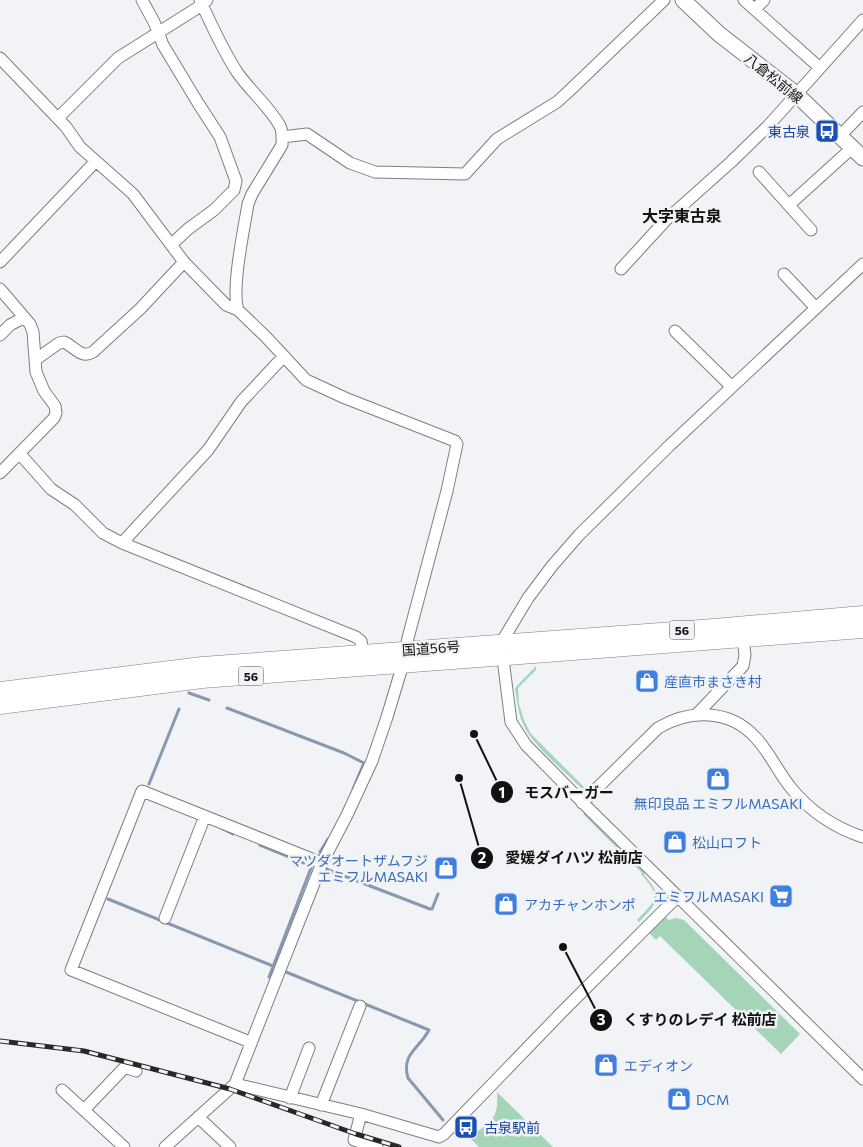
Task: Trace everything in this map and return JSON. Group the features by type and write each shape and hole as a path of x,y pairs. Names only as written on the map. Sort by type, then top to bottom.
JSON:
{"highway":[{"name":"国道56号","path":"502,650 863,615"},
{"name":"国道56号","path":"0,691 202,666 364,660 502,650 743,639 863,629"},
{"name":"国道56号","path":"0,705 364,660"}],"main road":[{"name":"八倉松前線","path":"683,0 719,34 796,94 858,153"}],"street":[{"path":"142,0 163,44 220,137 236,181 234,190 214,210 188,229 171,245"},
{"path":"282,137 308,134 350,163 375,172 465,174 497,139 557,102 664,0"},
{"path":"744,0 820,68"},
{"path":"755,10 764,0"},
{"path":"58,118 118,58 203,2 212,28 237,72 281,128 282,145 252,194 248,204 237,282 236,304 238,310"},
{"path":"621,269 666,220 750,144 863,20"},
{"path":"0,58 58,118 80,146 133,194 184,262 226,305 238,310 306,380 311,384 455,441 458,444 388,717 372,761 322,863 234,1084 165,1147"},
{"path":"840,136 863,112"},
{"path":"789,205 858,153"},
{"path":"0,262 96,162"},
{"path":"759,172 811,230"},
{"path":"35,360 59,343 64,342 83,354 93,352 140,308 184,262"},
{"path":"863,264 669,446 578,535 528,598 502,650 510,722 526,745 677,897 863,1078"},
{"path":"784,274 816,308"},
{"path":"0,288 23,318 30,324 33,332 36,372 44,391 55,406 56,412 54,418 0,473"},
{"path":"0,335 10,325 23,318"},
{"path":"675,331 732,387"},
{"path":"122,543 208,450 241,402 284,356"},
{"path":"20,454 51,489 74,505 103,533 122,543 356,637 361,641 364,660"},
{"path":"696,714 743,666 745,655 743,639"},
{"path":"582,803 658,728 670,721 696,714 721,716 746,728 764,747 791,788 811,808 840,828 863,837"},
{"path":"250,1042 71,970 142,791 322,863"},
{"path":"165,918 205,816"},
{"path":"234,1084 361,1114 439,1137 677,897"},
{"path":"321,1106 360,1006"},
{"path":"290,1098 309,1048"},
{"path":"84,1110 125,1067 136,1071"},
{"path":"62,1090 124,1147"},
{"path":"361,1114 354,1140 377,1147"},
{"path":"198,1118 230,1147"}],"green space":[{"path":"536,666 536,670 518,688 519,704 524,720 531,734 587,790 585,792 535,742 522,721 515,688"},
{"path":"585,813 645,872 644,875 654,889 656,899 654,904 639,922 637,920 649,908 654,898 652,888 642,873 583,814"},
{"path":"664,916 669,920 676,918 684,920 800,1034 781,1054 660,936 656,940 648,932"},
{"path":"497,1092 553,1147 479,1147 470,1138 495,1115"}],"waterway":[{"path":"189,693 209,700"},
{"path":"227,708 344,753 364,763 353,789"},
{"path":"149,784 179,709"},
{"path":"221,828 233,834"},
{"path":"320,852 328,839"},
{"path":"260,845 309,865"},
{"path":"269,977 311,868"},
{"path":"326,869 430,909 432,909 438,894"},
{"path":"108,899 273,966"},
{"path":"286,972 429,1030 409,1057 406,1070 408,1078 443,1120"}],"railway":[{"path":"0,1041 84,1051 230,1089 356,1134 399,1147"}],"place":[{"name":"東古泉","path":"827,131"},
{"name":"産直市まさき村","path":"647,681"},
{"name":"モスバーガー","path":"474,734"},
{"name":"愛媛ダイハツ 松前店","path":"459,778"},
{"name":"無印良品 エミフルMASAKI","path":"718,779"},
{"name":"松山ロフト","path":"675,842"},
{"name":"マツダオートザムフジ エミフルMASAKI","path":"446,868"},
{"name":"エミフルMASAKI","path":"781,896"},
{"name":"アカチャンホンポ","path":"506,904"},
{"name":"くすりのレデイ 松前店","path":"563,947"},
{"name":"エディオン","path":"606,1065"},
{"name":"DCM","path":"679,1099"},
{"name":"古泉駅前","path":"466,1127"}],"district":[{"name":"大字東古泉","path":"682,215"}]}
